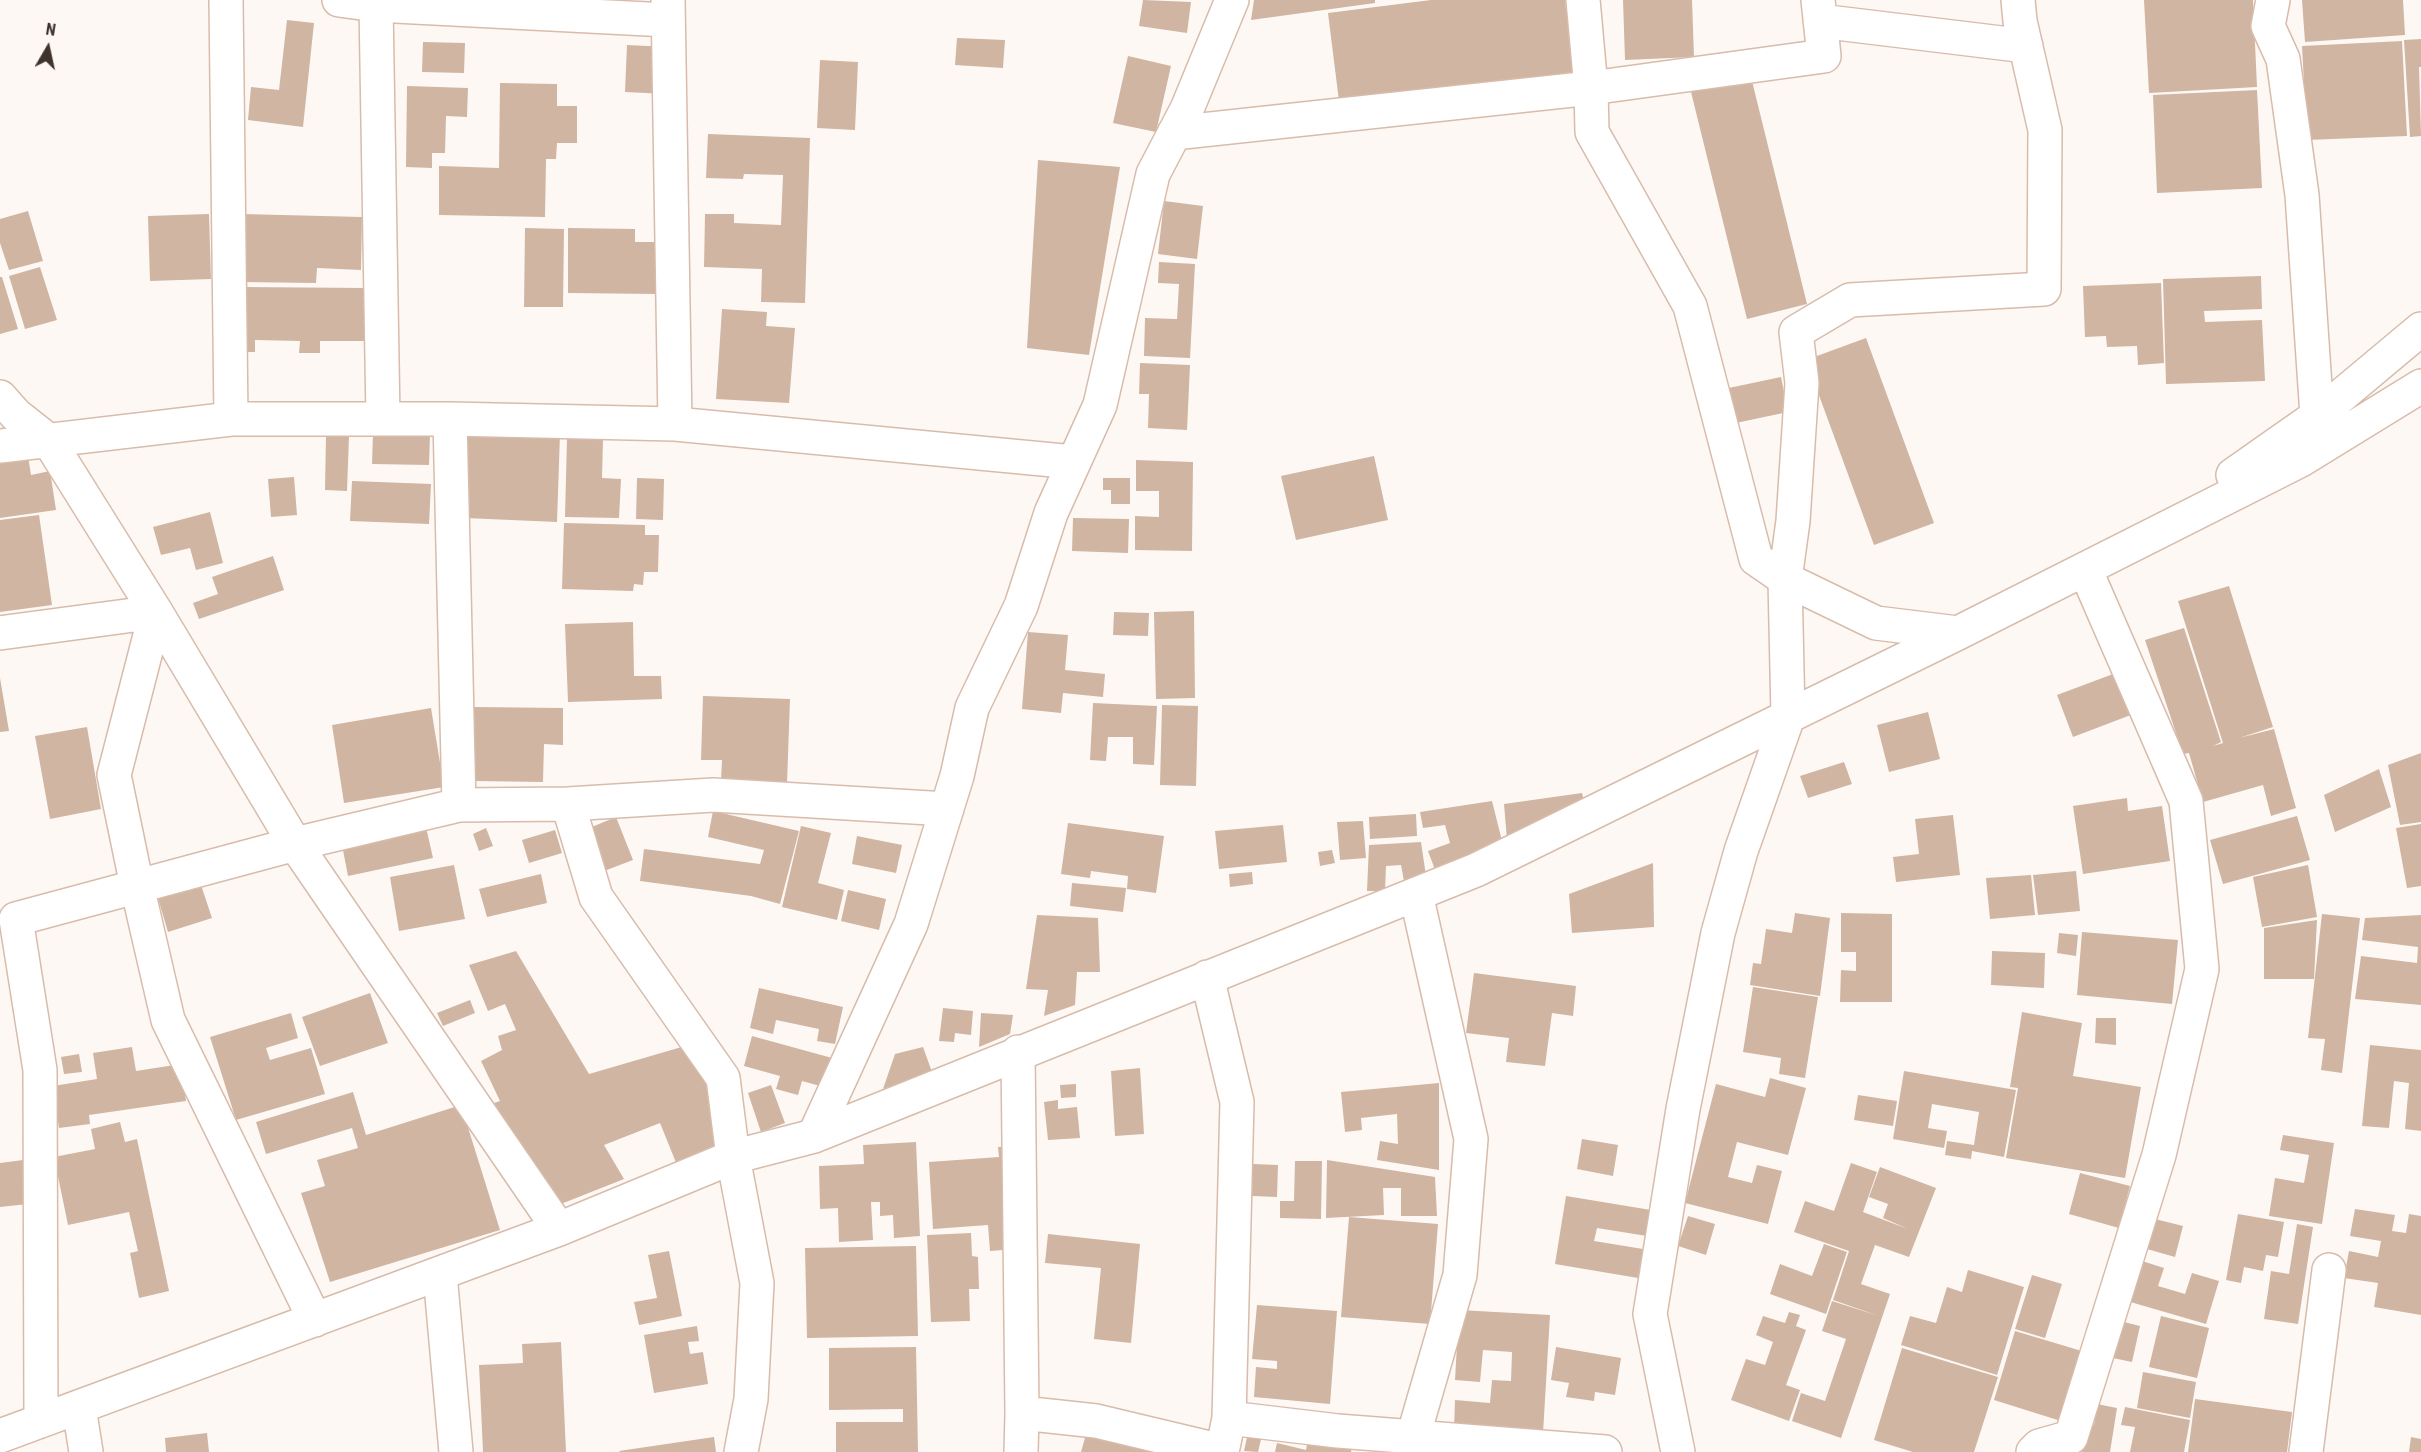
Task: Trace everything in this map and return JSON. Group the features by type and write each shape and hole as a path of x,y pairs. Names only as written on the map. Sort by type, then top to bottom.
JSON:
{"street":[{"path":"226,0 231,419"},
{"path":"339,0 376,4 423,3 668,10 675,424"},
{"path":"814,1136 911,924 957,776 972,708 1021,606 1051,513 1100,405 1153,174 1187,109 1232,0"},
{"path":"1583,0 1591,88 1592,132 1690,306 1755,559 1785,579 1876,623 1958,633"},
{"path":"1678,1452 1650,1314 1683,1109 1718,933 1741,851 1788,717 1785,579 1793,522 1802,384 1796,332 1850,300 2044,289 2045,130 2020,21 2018,0"},
{"path":"2273,0 2268,26 2283,59 2302,195 2317,416"},
{"path":"376,4 383,419"},
{"path":"1174,133 1591,88 1824,56 1819,10 2026,46"},
{"path":"2138,542 2317,416 2421,329"},
{"path":"0,1436 559,1229 733,1157 814,1136 1018,1052 1476,870 1958,633 2301,460 2421,386"},
{"path":"0,397 16,415 49,441 156,612 295,844 559,1229"},
{"path":"0,446 231,419 450,419 675,424 1074,462"},
{"path":"450,419 459,805"},
{"path":"2032,1452 2039,1446 2071,1437 2159,1155 2202,969 2186,801 2085,569"},
{"path":"0,633 156,612"},
{"path":"156,612 114,775 137,886 168,1020 315,1320"},
{"path":"41,1421 40,1070 16,919 295,844 459,805 568,804 712,795 947,810"},
{"path":"568,804 596,897 723,1078 733,1157 757,1283 751,1400 741,1452"},
{"path":"1413,1437 1460,1275 1471,1139 1416,894"},
{"path":"1022,1413 1096,1421 1222,1452 1229,1418 1237,1102 1207,977"},
{"path":"1018,1052 1021,1452"},
{"path":"2306,1452 2329,1270"},
{"path":"440,1274 456,1452"},
{"path":"79,1407 86,1452"},
{"path":"1229,1418 1413,1437 1461,1445 1605,1452"}],"building":[{"path":"1143,0 1191,2 1187,33 1139,26"},
{"path":"1254,0 1375,0 1375,3 1251,20"},
{"path":"1431,0 1565,0 1574,72 1339,101 1328,13"},
{"path":"1623,0 1692,0 1694,57 1625,60"},
{"path":"2144,0 2253,0 2257,87 2149,93"},
{"path":"2302,0 2403,0 2405,35 2305,42"},
{"path":"287,20 314,23 303,127 248,120 251,87 279,90"},
{"path":"957,38 1005,40 1003,68 955,65"},
{"path":"2421,39 2421,67 2419,67 2421,136 2410,137 2404,40"},
{"path":"2402,41 2407,136 2307,140 2302,46"},
{"path":"423,42 465,43 464,73 422,72"},
{"path":"627,45 669,47 666,94 625,92"},
{"path":"1128,56 1171,66 1156,132 1113,123"},
{"path":"820,60 858,62 855,130 817,128"},
{"path":"1751,77 1807,304 1747,319 1691,92"},
{"path":"500,83 557,84 557,106 577,106 577,143 557,143 556,159 546,159 545,217 439,215 439,166 499,168"},
{"path":"407,86 468,88 467,117 446,116 445,153 432,153 432,168 406,167"},
{"path":"2257,90 2262,188 2157,193 2153,95"},
{"path":"708,134 810,138 805,303 761,302 762,269 704,267 705,214 734,214 734,223 781,225 783,175 744,174 743,179 706,178"},
{"path":"1038,160 1120,167 1089,355 1027,348"},
{"path":"1164,201 1203,206 1197,259 1158,254"},
{"path":"28,211 43,261 9,270 0,243 0,219"},
{"path":"209,214 211,279 150,281 148,216"},
{"path":"242,214 362,217 361,270 317,268 316,283 240,282"},
{"path":"525,228 564,229 563,307 524,307"},
{"path":"568,228 635,229 635,242 657,242 657,294 568,293"},
{"path":"1159,262 1195,264 1190,358 1144,356 1145,318 1177,319 1179,284 1158,283"},
{"path":"40,267 57,320 25,329 9,276"},
{"path":"2261,276 2262,309 2204,311 2205,322 2262,320 2265,381 2166,384 2163,279"},
{"path":"0,277 2,277 18,329 0,334"},
{"path":"2161,283 2164,363 2138,365 2137,346 2107,347 2106,336 2085,337 2083,286"},
{"path":"242,287 365,288 364,341 320,341 320,353 299,353 300,341 255,340 255,352 241,352"},
{"path":"722,309 767,312 766,326 795,328 789,403 716,399"},
{"path":"1866,338 1934,523 1874,545 1806,360"},
{"path":"1140,363 1190,365 1187,430 1148,428 1149,394 1139,394"},
{"path":"1781,377 1788,412 1731,424 1724,389"},
{"path":"468,431 560,434 557,522 465,518"},
{"path":"373,434 430,435 429,465 372,464"},
{"path":"326,435 349,436 347,491 325,490"},
{"path":"567,438 603,439 602,478 621,479 619,518 565,517"},
{"path":"28,456 31,475 50,471 56,510 0,518 0,460"},
{"path":"1374,456 1388,520 1296,540 1281,476"},
{"path":"1136,460 1193,462 1192,551 1135,550 1135,516 1159,517 1159,491 1136,491"},
{"path":"294,477 297,515 271,517 268,479"},
{"path":"637,478 664,479 663,520 636,519"},
{"path":"1103,478 1130,478 1130,504 1111,504 1111,490 1103,490"},
{"path":"352,481 431,484 429,524 350,521"},
{"path":"210,512 223,563 196,570 190,548 161,555 153,527"},
{"path":"39,515 52,605 0,612 0,520"},
{"path":"1073,518 1129,519 1128,553 1072,551"},
{"path":"564,523 645,525 645,535 659,535 658,572 644,572 643,585 634,584 633,591 562,589"},
{"path":"273,556 284,590 199,619 193,603 218,594 212,577"},
{"path":"2229,586 2273,727 2239,738 2274,729 2296,808 2271,816 2263,785 2203,802 2189,753 2183,754 2145,640 2184,628 2221,742 2213,746 2223,743 2178,601"},
{"path":"1194,611 1195,698 1156,699 1154,612"},
{"path":"1114,612 1149,613 1148,636 1113,635"},
{"path":"633,622 634,676 661,676 662,699 568,702 565,624"},
{"path":"1028,632 1068,635 1065,670 1105,674 1103,697 1063,693 1061,713 1022,709"},
{"path":"2121,671 2136,713 2073,737 2057,695"},
{"path":"0,678 9,731 0,732"},
{"path":"703,696 790,699 787,784 721,781 722,760 701,760"},
{"path":"1093,703 1157,706 1154,765 1133,764 1133,737 1108,737 1106,761 1090,760"},
{"path":"1162,705 1198,706 1196,786 1160,785"},
{"path":"474,707 563,708 563,745 544,744 543,782 473,781"},
{"path":"431,708 444,787 344,803 332,725"},
{"path":"1928,712 1940,759 1889,772 1877,725"},
{"path":"87,727 101,809 50,819 35,736"},
{"path":"2421,753 2421,822 2400,825 2388,765"},
{"path":"1844,762 1852,784 1808,798 1800,776"},
{"path":"2379,769 2391,807 2335,832 2324,795"},
{"path":"1582,793 1588,818 1508,851 1504,804"},
{"path":"2127,798 2128,811 2162,806 2170,861 2083,874 2073,806"},
{"path":"1492,801 1504,849 1437,875 1428,851 1450,843 1445,825 1423,828 1420,812"},
{"path":"713,811 799,831 780,904 751,896 640,881 644,849 760,864 764,850 708,837"},
{"path":"1416,814 1417,836 1370,839 1369,817"},
{"path":"1953,815 1960,875 1896,882 1893,857 1919,854 1915,819"},
{"path":"2297,816 2310,860 2223,884 2210,840"},
{"path":"616,817 633,860 604,871 587,829"},
{"path":"1363,821 1366,858 1340,860 1337,822"},
{"path":"1068,823 1164,836 1156,893 1127,889 1128,876 1091,871 1090,878 1061,874"},
{"path":"2421,824 2421,886 2407,888 2396,828"},
{"path":"1283,825 1287,862 1219,869 1215,831"},
{"path":"801,826 831,833 818,883 844,890 837,920 782,907"},
{"path":"426,827 433,858 348,876 342,845"},
{"path":"486,828 493,846 479,851 473,834"},
{"path":"555,830 562,853 529,863 522,840"},
{"path":"857,836 902,845 896,873 852,864"},
{"path":"1421,842 1426,876 1404,881 1401,865 1386,866 1385,891 1367,891 1369,845"},
{"path":"1332,850 1335,863 1320,866 1318,852"},
{"path":"1653,863 1654,927 1572,933 1569,894"},
{"path":"454,865 465,919 399,931 390,877"},
{"path":"2308,865 2317,917 2262,927 2253,877"},
{"path":"2076,871 2080,911 2038,915 2033,875"},
{"path":"1252,872 1253,884 1230,887 1229,874"},
{"path":"541,874 547,903 487,917 479,889"},
{"path":"2031,875 2035,915 1990,919 1986,878"},
{"path":"200,882 212,918 168,932 157,895"},
{"path":"1072,883 1126,888 1123,912 1070,906"},
{"path":"848,890 886,899 879,930 841,921"},
{"path":"1795,913 1830,918 1820,996 1750,985 1753,963 1761,964 1766,929 1792,933"},
{"path":"1841,913 1892,914 1892,1002 1840,1002 1841,970 1856,971 1856,952 1841,952"},
{"path":"2322,914 2360,918 2342,1073 2321,1070 2325,1039 2308,1038"},
{"path":"1037,915 1098,918 1100,972 1077,972 1075,1005 1044,1016 1048,990 1026,989"},
{"path":"2421,915 2421,1005 2355,999 2361,956 2417,963 2418,947 2362,940 2365,918"},
{"path":"2317,920 2314,979 2264,979 2264,928"},
{"path":"2082,932 2178,940 2172,1004 2077,995"},
{"path":"2059,933 2078,935 2076,956 2057,953"},
{"path":"516,951 589,1074 685,1046 739,1144 677,1165 660,1123 604,1145 624,1179 561,1204 494,1103 500,1101 481,1061 502,1050 498,1036 516,1030 505,1004 488,1011 469,965"},
{"path":"1992,951 2045,953 2044,988 1991,985"},
{"path":"1474,973 1576,986 1573,1016 1552,1013 1545,1066 1506,1062 1509,1038 1466,1033"},
{"path":"1753,987 1818,997 1805,1078 1779,1074 1781,1058 1743,1052"},
{"path":"759,988 843,1007 835,1044 817,1041 819,1029 776,1020 773,1034 750,1028"},
{"path":"370,993 388,1043 320,1066 302,1017"},
{"path":"470,1000 475,1013 443,1026 437,1013"},
{"path":"943,1008 973,1011 971,1035 955,1033 954,1042 939,1041"},
{"path":"2022,1012 2082,1023 2073,1076 2141,1087 2125,1178 2006,1158 2018,1088 2010,1087"},
{"path":"291,1013 298,1038 266,1048 270,1060 311,1048 325,1094 236,1120 210,1037"},
{"path":"981,1013 1013,1015 1010,1034 979,1047"},
{"path":"2096,1018 2116,1018 2116,1045 2095,1043"},
{"path":"752,1036 832,1058 824,1087 802,1081 798,1095 776,1089 780,1076 744,1066"},
{"path":"2370,1045 2421,1050 2421,1131 2405,1129 2409,1083 2394,1081 2389,1128 2362,1126"},
{"path":"132,1047 136,1071 181,1064 186,1101 89,1115 90,1124 59,1128 53,1086 97,1079 93,1053"},
{"path":"923,1047 932,1072 883,1089 895,1054"},
{"path":"79,1054 82,1072 64,1074 61,1057"},
{"path":"1140,1068 1144,1134 1115,1136 1111,1071"},
{"path":"1904,1071 2016,1090 2004,1157 1972,1151 1971,1159 1945,1155 1947,1141 1974,1145 1979,1112 1932,1104 1928,1128 1947,1131 1944,1148 1893,1139"},
{"path":"1770,1078 1806,1088 1788,1155 1737,1142 1728,1177 1752,1183 1757,1165 1782,1171 1768,1224 1685,1203 1716,1084 1765,1097"},
{"path":"1439,1083 1439,1170 1377,1160 1380,1141 1398,1144 1397,1114 1361,1118 1362,1130 1345,1132 1341,1092"},
{"path":"1076,1084 1076,1097 1061,1098 1060,1085"},
{"path":"771,1085 785,1123 761,1132 748,1093"},
{"path":"353,1092 366,1135 461,1105 500,1230 330,1282 301,1193 325,1186 317,1160 358,1148 352,1128 266,1154 256,1122"},
{"path":"1858,1095 1897,1101 1893,1126 1854,1120"},
{"path":"1058,1100 1058,1109 1077,1107 1080,1138 1048,1140 1044,1102"},
{"path":"120,1122 125,1142 137,1139 169,1291 139,1298 130,1253 138,1251 129,1212 68,1225 54,1157 95,1149 91,1129"},
{"path":"2283,1135 2334,1143 2322,1224 2269,1216 2275,1178 2304,1183 2309,1155 2280,1150"},
{"path":"1582,1139 1618,1145 1613,1176 1577,1169"},
{"path":"916,1142 920,1236 894,1238 893,1215 880,1216 880,1202 871,1202 873,1240 839,1242 838,1208 820,1209 819,1166 864,1164 863,1145"},
{"path":"1017,1146 1017,1249 990,1251 988,1225 933,1229 929,1162 999,1157 998,1147"},
{"path":"23,1160 28,1204 0,1207 0,1163"},
{"path":"1327,1160 1435,1177 1437,1216 1401,1216 1401,1188 1383,1188 1384,1215 1326,1218"},
{"path":"1295,1161 1322,1161 1321,1219 1280,1218 1280,1201 1294,1201"},
{"path":"1851,1163 1877,1172 1863,1212 1908,1229 1883,1218 1888,1204 1869,1197 1880,1167 1936,1188 1909,1257 1875,1245 1861,1284 1890,1294 1841,1438 1792,1421 1801,1393 1825,1401 1846,1339 1822,1331 1832,1301 1879,1316 1833,1300 1849,1251 1794,1232 1805,1201 1834,1211"},
{"path":"1253,1164 1278,1165 1277,1197 1252,1196"},
{"path":"2080,1173 2130,1186 2119,1228 2069,1214"},
{"path":"1566,1196 1651,1210 1647,1236 1597,1228 1594,1241 1643,1249 1638,1278 1555,1264"},
{"path":"2355,1209 2395,1215 2392,1231 2406,1233 2409,1214 2421,1216 2421,1315 2374,1307 2378,1283 2344,1278 2349,1251 2378,1257 2381,1241 2350,1236"},
{"path":"2238,1214 2284,1222 2278,1257 2266,1255 2263,1271 2244,1267 2241,1283 2226,1280"},
{"path":"1688,1216 1715,1224 1706,1255 1678,1246"},
{"path":"1349,1217 1438,1224 1430,1324 1341,1317"},
{"path":"2147,1217 2183,1226 2175,1257 2140,1247"},
{"path":"2297,1224 2313,1227 2298,1324 2264,1319 2271,1271 2289,1274"},
{"path":"971,1233 972,1256 978,1257 979,1289 969,1289 970,1321 931,1322 927,1235"},
{"path":"1048,1234 1140,1244 1131,1343 1094,1339 1101,1268 1045,1263"},
{"path":"1824,1244 1847,1252 1826,1314 1770,1294 1780,1264 1812,1276"},
{"path":"916,1246 918,1336 807,1338 805,1248"},
{"path":"669,1251 682,1316 639,1325 634,1302 657,1298 648,1255"},
{"path":"2139,1260 2164,1268 2158,1286 2185,1294 2192,1273 2219,1281 2206,1324 2127,1301"},
{"path":"1968,1270 2024,1287 1997,1375 1901,1345 1910,1316 1936,1323 1947,1287 1962,1292"},
{"path":"2032,1275 2062,1284 2045,1338 2015,1329"},
{"path":"1257,1305 1337,1311 1330,1404 1254,1397 1256,1367 1277,1369 1277,1361 1252,1359"},
{"path":"1459,1310 1550,1315 1543,1433 1454,1428 1455,1400 1490,1403 1492,1380 1511,1381 1512,1352 1483,1350 1480,1382 1455,1380"},
{"path":"1789,1312 1800,1315 1796,1326 1806,1330 1786,1385 1800,1390 1789,1421 1731,1400 1746,1359 1765,1365 1773,1342 1756,1335 1763,1316 1785,1323"},
{"path":"2161,1316 2209,1328 2197,1378 2149,1367"},
{"path":"2116,1320 2140,1326 2132,1362 2108,1357"},
{"path":"697,1326 699,1341 688,1342 690,1354 703,1352 708,1384 654,1393 644,1335"},
{"path":"2015,1331 2085,1352 2064,1422 1994,1400"},
{"path":"561,1342 566,1452 483,1452 479,1365 523,1363 522,1344"},
{"path":"916,1347 918,1452 836,1452 836,1422 903,1422 903,1409 829,1410 829,1348"},
{"path":"1556,1347 1621,1358 1615,1395 1595,1392 1594,1401 1566,1397 1569,1383 1551,1380"},
{"path":"1902,1348 1998,1377 1974,1452 1913,1452 1874,1440"},
{"path":"2143,1372 2196,1382 2190,1418 2137,1408"},
{"path":"2195,1399 2292,1412 2287,1452 2188,1452"},
{"path":"2097,1404 2117,1408 2110,1452 2082,1452 2087,1424 2094,1425"},
{"path":"2125,1407 2190,1420 2184,1452 2130,1452 2135,1427 2121,1425"},
{"path":"1088,1427 1163,1452 1081,1452"},
{"path":"1249,1428 1263,1431 1258,1452 1244,1451"},
{"path":"207,1433 209,1452 166,1452 165,1438"},
{"path":"714,1437 716,1452 619,1451"},
{"path":"2411,1437 2421,1439 2421,1452 2409,1452"},
{"path":"1308,1439 1352,1448 1351,1452 1275,1452 1277,1443 1306,1450"}]}
